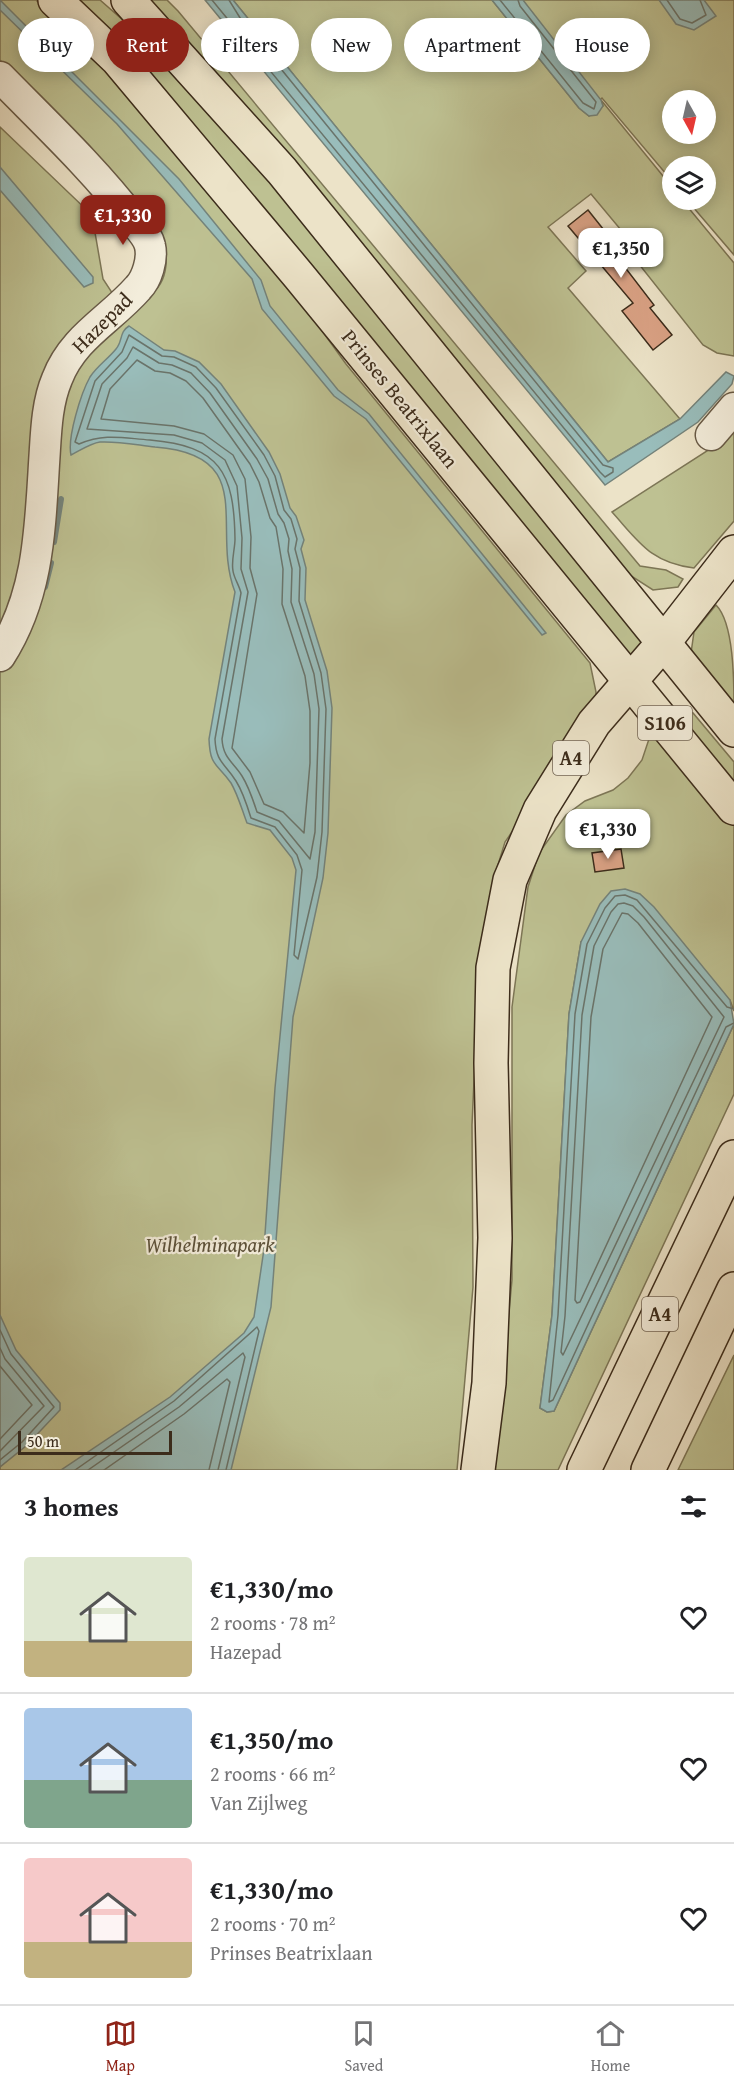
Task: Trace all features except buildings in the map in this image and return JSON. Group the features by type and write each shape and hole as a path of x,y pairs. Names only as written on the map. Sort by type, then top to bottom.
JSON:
{"main road":[{"name":"Prinses Beatrixlaan","path":"55,0 117,59 299,276 734,808"},
{"path":"128,0 282,171 664,642"},
{"name":"A4","path":"478,1470 489,1383 495,1238 491,1062 493,968 510,880 540,810 594,723 664,642 734,552"},
{"name":"S106","path":"664,642 734,730"},
{"name":"A4","path":"584,1470 734,1157"},
{"path":"648,1470 734,1288"}],"street":[{"name":"Hazepad","path":"0,77 112,193 147,238 151,247 149,268 139,288 94,326 72,350 57,379 47,421 38,552 30,592 14,634 0,656"},
{"path":"711,435 734,408"}],"green space":[{"name":"Wilhelminapark","path":"0,0 36,0 54,18 18,18 18,72 94,72 94,59 157,123 289,285 346,364 590,663 596,692 595,711 505,842 493,881 480,948 472,1125 473,1287 457,1470 0,1470 0,127 92,215 103,279 120,305 142,299 155,290 164,275 166,257 159,231 0,60"},
{"path":"68,0 100,0 121,18 106,18 106,45 94,31 94,18 83,18"},
{"path":"150,0 167,0 184,18 165,18"},
{"path":"233,0 492,0 506,18 404,18 404,72 542,72 542,62 579,108 589,116 603,106 601,100 662,175 662,210 690,210 734,263 734,356 717,353 703,345 631,254 636,248 591,194 548,227 586,271 568,288 680,419 608,462 291,72 299,72 299,18 248,18"},
{"path":"505,0 734,0 734,255 696,210 716,210 716,156 662,156 662,169 602,98 590,109 561,72 650,72 650,18 554,18 554,63 542,47 542,18 519,18"},
{"path":"189,24 201,39 201,61 189,47"},
{"path":"129,72 182,72 649,641 631,664"},
{"path":"210,72 229,72 640,566 666,570 683,579 678,587 653,590 625,572"},
{"path":"734,424 734,521 694,568 656,556 638,542 612,512 721,442"},
{"path":"716,605 722,613 730,638 734,708 691,653 694,632"},
{"path":"676,708 693,713 734,762 734,781 671,712"},
{"path":"654,724 734,824 734,1011 730,1000 581,942 569,1014 552,1315 540,1408 547,1412 554,1411 734,1024 734,1094 558,1470 494,1470 512,1280 512,1007 528,887 539,853 566,815 585,801 613,790 628,778 642,760"},
{"path":"734,1355 734,1470 678,1470"}],"water":[{"path":"0,0 18,18 18,28 0,10"},
{"path":"205,0 233,0 248,18 220,18"},
{"path":"492,0 523,0 537,18 506,18"},
{"path":"659,0 704,0 716,16 694,30 676,24"},
{"path":"542,24 554,40 554,72 579,72 601,100 603,106 597,115 589,116 579,108 542,62"},
{"path":"64,72 72,72 179,179 261,280 270,306 338,390 369,414 546,633 542,635 366,419 334,396 262,309 252,279 117,124"},
{"path":"264,72 291,72 608,462 680,419 726,372 734,376 732,384 698,422 605,485"},
{"path":"0,167 93,277 93,283 84,287 0,190"},
{"path":"129,326 164,350 175,351 199,362 221,384 269,452 280,474 290,508 296,516 304,540 301,549 306,568 305,600 327,671 332,708 328,833 323,878 293,1017 271,1307 231,1470 61,1470 170,1397 244,1333 254,1317 264,1249 275,1088 296,870 292,858 270,830 247,823 231,783 215,764 211,755 209,739 235,592 229,568 225,499 220,480 208,464 188,453 155,447 100,442 71,455 73,427 86,384 93,373 116,349 124,331"},
{"path":"625,889 640,894 654,907 730,1000 734,1024 554,1411 547,1412 540,1408 552,1315 569,1014 581,942 600,904 611,891"},
{"path":"0,1315 16,1350 60,1403 60,1410 26,1446 0,1467"}],"waterway":[{"path":"54,542 61,499"},
{"path":"45,587 51,563"}]}
